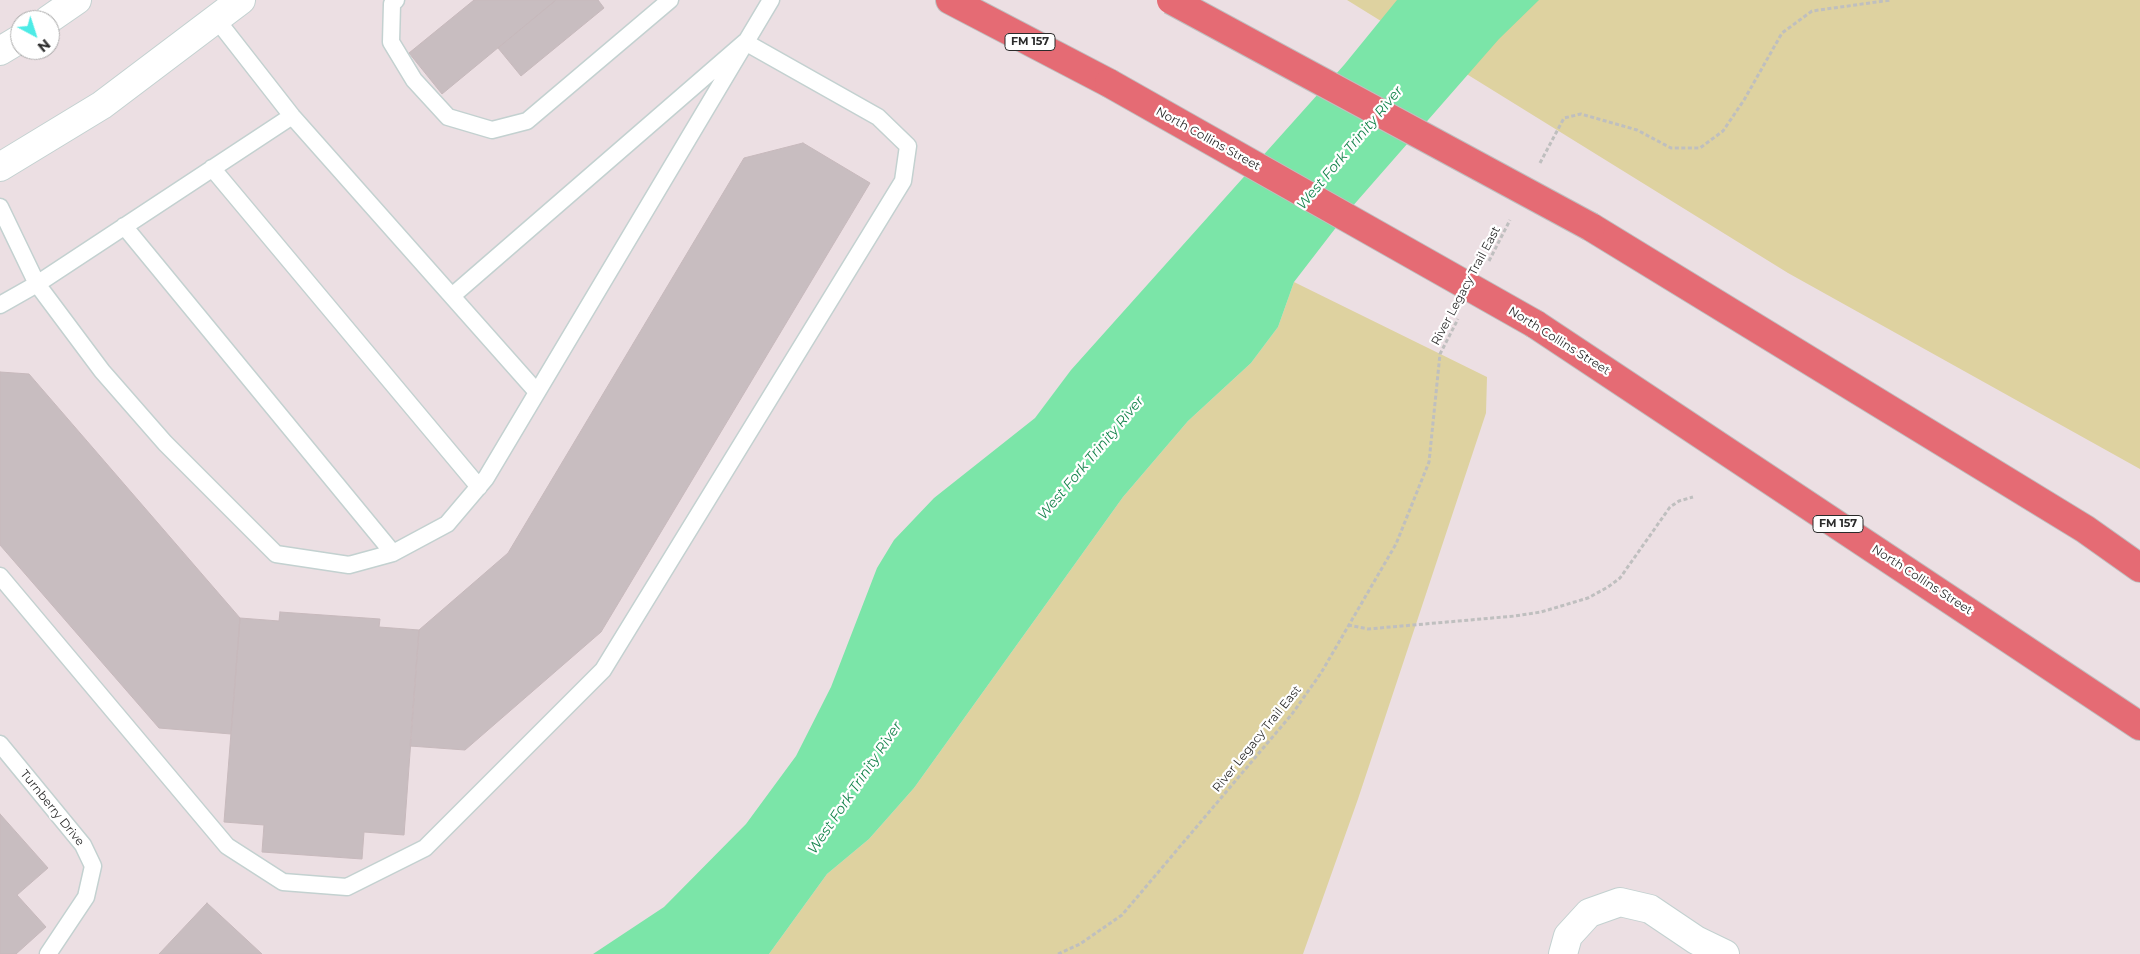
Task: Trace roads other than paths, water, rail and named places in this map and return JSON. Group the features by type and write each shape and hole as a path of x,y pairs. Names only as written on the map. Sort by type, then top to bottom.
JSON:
{"main road":[{"path":"60,12 77,0"},
{"path":"0,167 102,105 241,0"},
{"name":"North Collins Street","path":"950,0 1109,83 1535,324 2140,726"},
{"path":"1171,0 1591,227 2085,529 2140,568"},
{"path":"1563,954 1568,936 1589,913 1620,902 1650,909 1696,940 1725,954"}],"lane":[{"path":"396,0 392,4 391,42 414,80 448,117 492,130 527,121 670,0"},
{"path":"0,207 37,284 102,371 165,443 276,554 349,565 393,553 447,524 486,478 536,390 771,0"},
{"path":"217,20 292,116 536,390"},
{"path":"452,296 745,42"},
{"path":"0,576 227,846 283,882 347,887 425,848 603,670 903,181 908,146 878,116 745,42"},
{"path":"0,305 37,284 292,116"},
{"path":"212,168 479,487"},
{"path":"124,226 393,553"},
{"name":"Turnberry Drive","path":"0,744 83,845 93,866 86,897 48,954"}],"water":[{"name":"West Fork Trinity River","path":"1397,0 1539,0 1499,39 1351,208 1294,282 1278,327 1251,363 1188,421 1123,497 914,788 869,839 827,874 769,954 593,954 664,907 746,824 796,756 831,687 877,568 894,540 934,498 1035,418 1071,370 1344,65"}]}
